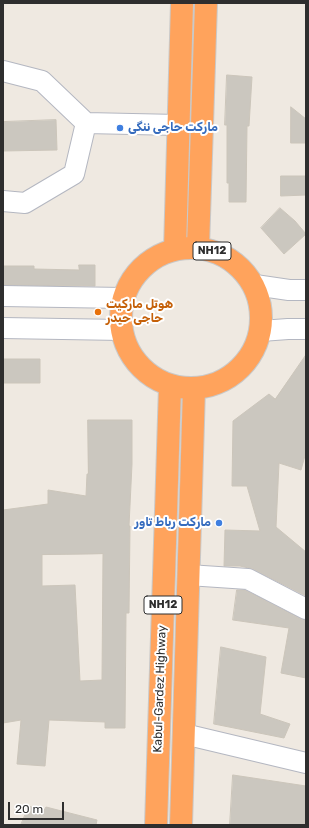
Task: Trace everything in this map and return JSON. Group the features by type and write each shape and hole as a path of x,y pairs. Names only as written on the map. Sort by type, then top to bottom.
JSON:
{"highway":[{"path":"174,249 182,3"},
{"name":"NH12","path":"198,247 206,3"},
{"name":"NH12","path":"198,247 221,253 241,266 255,286 262,308 261,331 253,354 238,372 217,384 194,389 170,386 150,375 133,359 123,338 120,316 124,293 136,273 153,258 174,249 198,247"},
{"name":"Kabul-Gardez Highway","path":"156,825 170,386"},
{"name":"Kabul-Gardez Highway","path":"181,825 194,389"}],"street":[{"path":"3,71 42,81 86,124 178,125"},
{"path":"3,201 25,203 74,174 86,124"},
{"path":"255,286 289,290 306,290"},
{"path":"3,296 124,298"},
{"path":"3,328 122,330"},
{"path":"261,331 306,329"},
{"path":"188,575 248,579 306,609"},
{"path":"184,734 306,763"}],"building":[{"path":"227,75 252,77 249,126 247,126 246,202 229,202 229,183 227,183 227,125 225,125"},
{"path":"291,107 306,119 306,143 291,143"},
{"path":"56,120 57,150 3,151 3,122"},
{"path":"281,176 306,176 306,195 281,196"},
{"path":"280,208 295,221 306,234 284,254 261,228"},
{"path":"79,265 95,265 95,286 3,285 3,266 34,266 34,269 79,270"},
{"path":"306,355 306,452 301,470 279,463 276,527 306,552 306,596 253,569 240,566 224,566 225,530 260,531 247,486 232,486 233,421 269,394 275,399"},
{"path":"3,359 40,359 40,383 3,383"},
{"path":"88,420 132,420 132,464 129,526 129,613 126,613 125,728 105,728 105,722 49,720 45,766 17,764 21,720 3,723 3,510 48,504 48,490 86,496 88,474","holes":["103,554 102,680 80,681 75,585 42,586 42,555"]},
{"path":"237,590 245,590 301,619 306,620 306,678 281,673 289,628 233,620"},
{"path":"221,647 266,657 260,714 290,724 284,738 214,724"},
{"path":"233,775 306,786 306,825 230,825"},
{"path":"29,806 43,812 46,807 97,820 96,825 21,825"}],"place":[{"name":"مارکت حاجی ننگی","path":"120,128"},
{"name":"هوتل مارکیت حاجی حیدر","path":"98,312"},
{"name":"مارکت رباط تاور","path":"219,523"}]}
